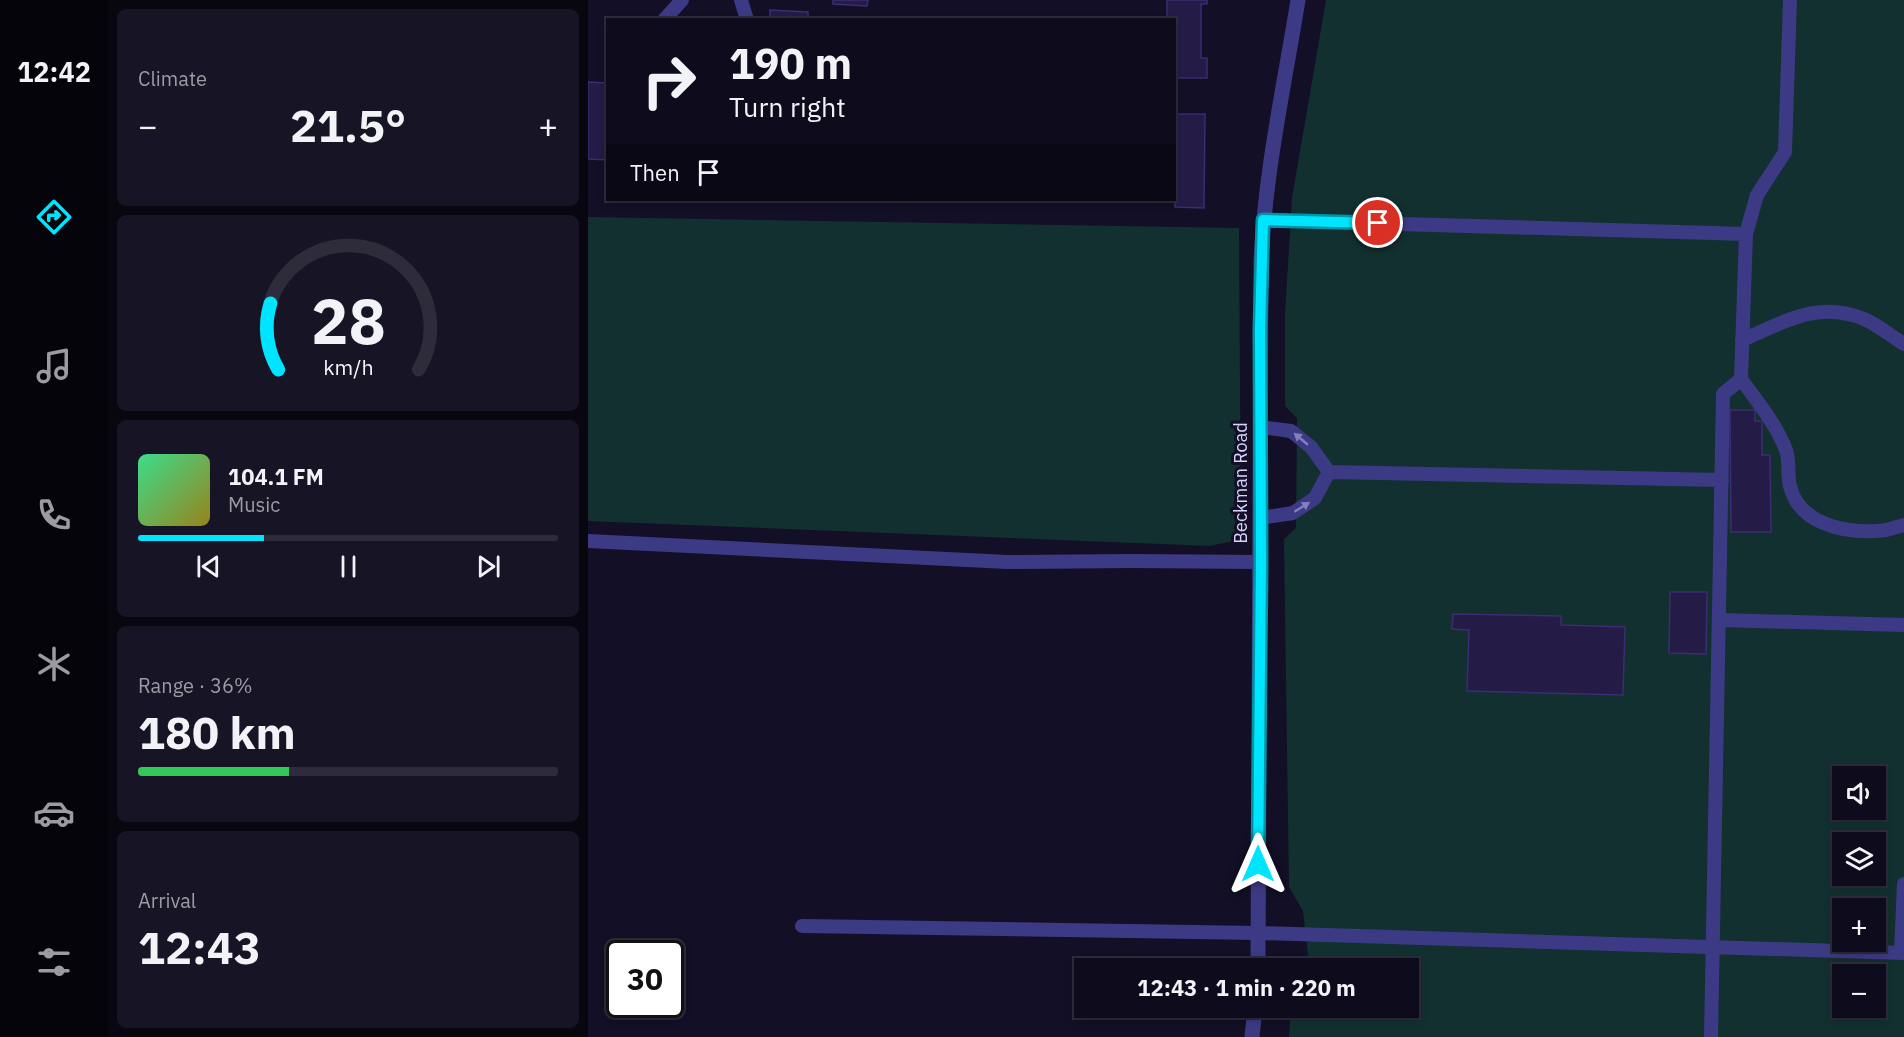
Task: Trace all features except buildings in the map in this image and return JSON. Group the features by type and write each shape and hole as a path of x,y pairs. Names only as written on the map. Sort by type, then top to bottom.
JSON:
{"street":[{"name":"Beckman Road","path":"1257,958 1261,562 1260,329 1263,220 1280,98 1298,0"},
{"path":"1252,1037 1255,1018"}],"lane":[{"path":"666,18 682,0"},
{"path":"741,0 746,18"},
{"path":"1790,0 1785,152 1757,195 1746,234 1741,379 1767,414 1787,451 1790,487 1801,509 1821,523 1849,531 1879,531 1904,525"},
{"path":"1263,220 1746,234"},
{"path":"1742,340 1799,316 1824,310 1865,319 1904,344"},
{"path":"1711,1037 1723,394 1741,379"},
{"path":"1261,427 1291,431 1311,447 1329,472"},
{"path":"1329,472 1722,480"},
{"path":"1260,518 1293,513 1316,498 1329,472"},
{"path":"588,541 1006,562 1261,562"},
{"path":"1719,620 1904,626"},
{"path":"802,926 1258,933 1903,953 1904,884"}],"green space":[{"path":"1326,0 1904,0 1904,1037 1289,1037 1290,1018 1419,1018 1419,958 1306,958 1308,955 1303,911 1289,887 1284,539 1296,528 1297,418 1285,406 1285,314 1292,198"},
{"path":"588,217 1239,228 1241,539 1210,546 588,521"}],"route":[{"path":"1258,864 1261,562 1260,329 1263,220 1378,223"}]}
